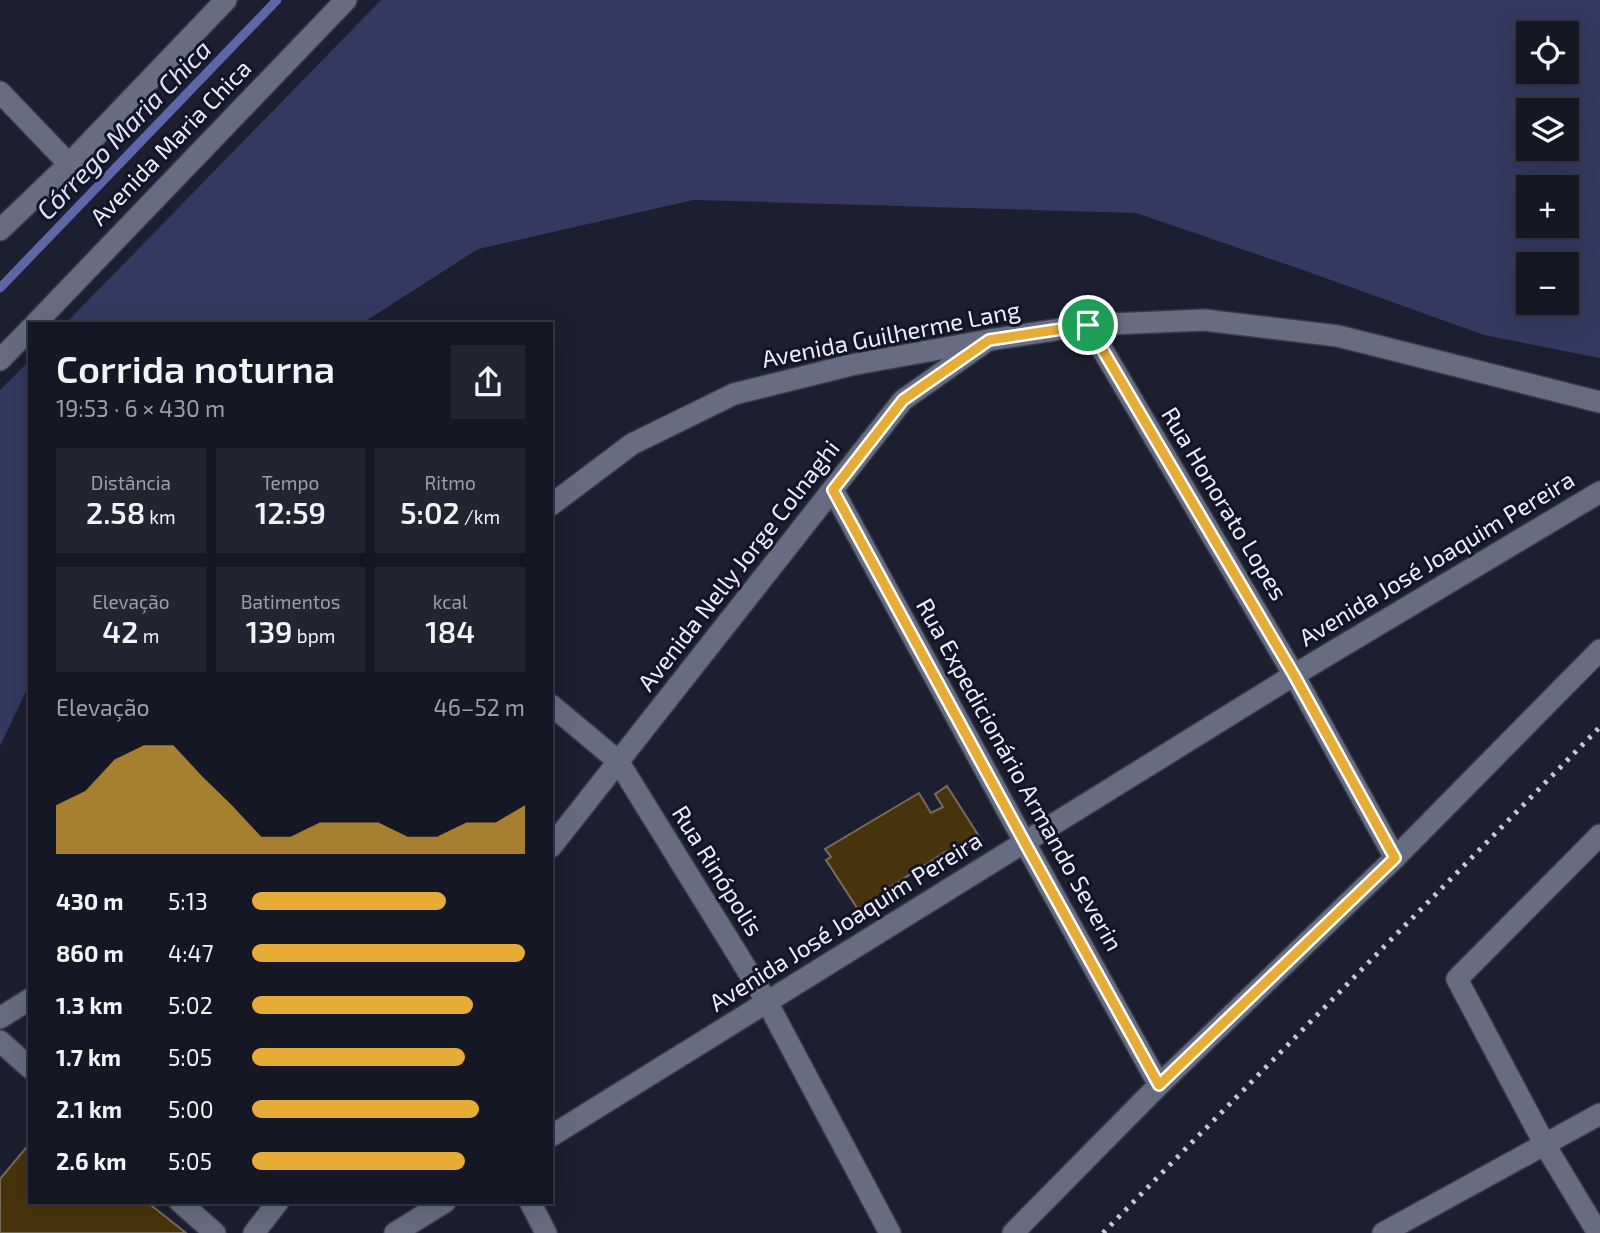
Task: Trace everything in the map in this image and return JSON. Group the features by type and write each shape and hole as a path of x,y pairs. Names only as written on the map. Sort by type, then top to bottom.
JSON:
{"street":[{"path":"0,230 69,164 226,0"},
{"name":"Avenida Maria Chica","path":"37,322 346,0"},
{"path":"0,92 69,164"},
{"name":"Avenida Guilherme Lang","path":"553,503 632,444 734,394 851,365 1088,325 1205,320 1338,336 1600,402"},
{"name":"Rua Honorato Lopes","path":"1088,325 1294,675 1395,858"},
{"path":"0,360 28,331"},
{"name":"Avenida Nelly Jorge Colnaghi","path":"553,844 903,400 989,340"},
{"name":"Rua Expedicionário Armando Severin","path":"833,490 1159,1085"},
{"name":"Avenida José Joaquim Pereira","path":"553,1135 1294,675 1600,492"},
{"path":"1013,1233 1159,1085 1395,858 1600,650"},
{"name":"Rua Rinópolis","path":"553,707 618,761 767,1002 890,1233"},
{"path":"1598,1233 1545,1145 1457,979 1600,835"},
{"path":"0,1018 28,1000"},
{"path":"0,1041 28,1066"},
{"path":"1383,1233 1600,1114"},
{"path":"182,1204 215,1233"},
{"path":"254,1233 276,1204"},
{"path":"395,1233 442,1204"},
{"path":"531,1204 546,1233"}],"shaded area":[{"path":"381,0 1600,0 1600,358 1484,335 1136,213 693,200 478,249 364,322 67,322"},
{"path":"28,362 28,687 0,746 0,390"}],"building":[{"path":"947,786 982,841 951,858 947,851 884,891 886,898 861,914 826,860 831,857 825,849 919,793 931,813 943,807 935,794"},
{"path":"28,1145 28,1204 150,1204 186,1233 0,1233 0,1179"}],"waterway":[{"name":"Córrego Maria Chica","path":"0,288 277,0"}],"railway":[{"path":"1103,1233 1600,727"}],"route":[{"path":"1088,325 1294,675 1395,858 1159,1085 833,490 903,400 989,340 1088,325"}]}
